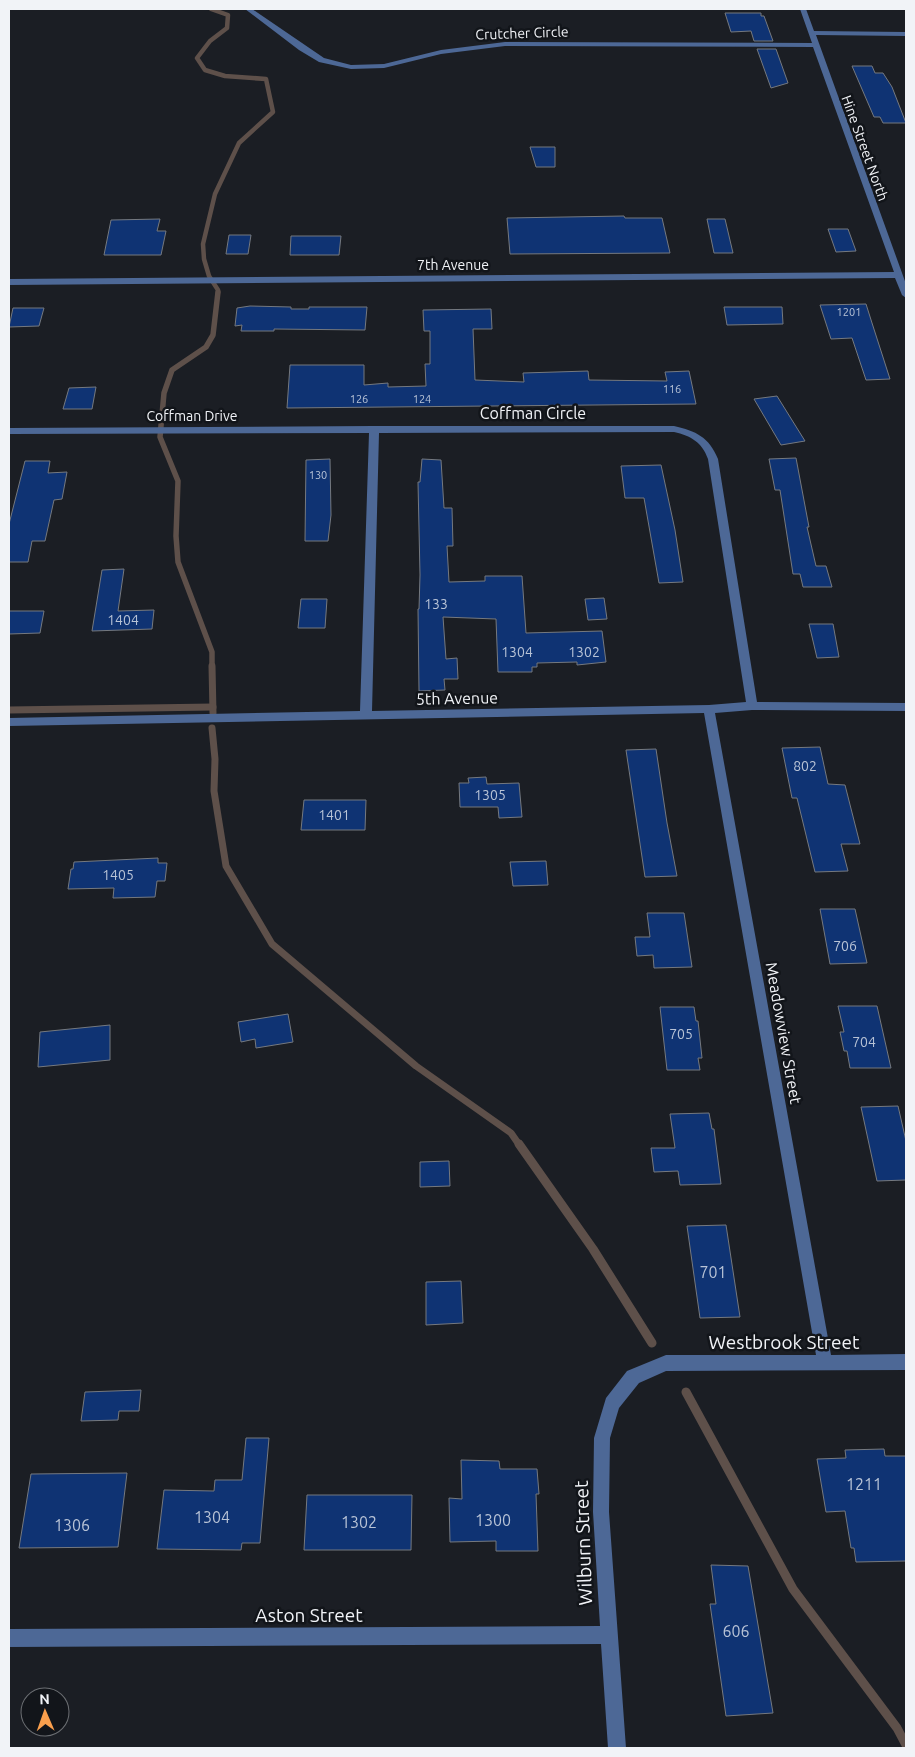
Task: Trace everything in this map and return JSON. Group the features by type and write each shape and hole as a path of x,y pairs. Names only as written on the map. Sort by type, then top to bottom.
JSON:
{"street":[{"name":"Crutcher Circle","path":"248,9 322,60 351,67 384,66 440,52 505,44 815,45"},
{"name":"Hine Street North","path":"803,9 906,295"},
{"path":"813,33 906,34"},
{"name":"7th Avenue","path":"9,282 898,275"},
{"path":"366,716 374,429"},
{"name":"Coffman Drive","path":"9,431 374,429"},
{"name":"Coffman Circle","path":"374,429 674,429 694,434 701,439 709,445 713,459 752,706"},
{"name":"5th Avenue","path":"9,722 709,710 752,706 906,707"},
{"name":"Meadowview Street","path":"709,710 825,1362"},
{"name":"Westbrook Street","path":"662,1364 906,1362"},
{"name":"Wilburn Street","path":"617,1748 601,1512 602,1438 612,1404 633,1377 662,1364"},
{"name":"Aston Street","path":"9,1638 609,1635"}],"building":[{"path":"725,13 761,13 761,16 764,16 773,41 754,41 751,31 731,32"},
{"path":"757,49 776,49 788,83 771,88"},
{"path":"852,66 872,66 875,73 883,73 892,87 906,123 883,123 880,117 874,117"},
{"path":"530,147 555,147 555,167 536,167"},
{"path":"624,216 625,218 662,218 670,253 510,254 507,218"},
{"path":"160,219 157,231 166,231 161,255 104,255 111,220"},
{"path":"707,219 725,219 733,253 714,253"},
{"path":"828,229 848,229 856,251 836,252"},
{"path":"229,235 251,235 248,254 226,254"},
{"path":"291,236 341,236 339,255 290,255"},
{"path":"866,304 890,379 866,380 852,338 831,339 820,305"},
{"path":"250,306 291,307 291,309 309,309 309,307 367,307 365,330 274,329 274,331 241,331 242,325 235,326 237,308"},
{"path":"724,307 782,307 783,324 727,325"},
{"path":"13,308 44,308 39,326 9,327"},
{"path":"491,309 492,329 473,329 475,380 524,382 523,373 588,371 589,380 667,381 665,372 689,371 696,404 287,408 290,365 364,365 364,385 388,383 388,387 426,386 425,364 430,364 430,331 424,331 423,310"},
{"path":"96,387 92,409 63,409 69,388"},
{"path":"777,396 805,441 781,445 754,399"},
{"path":"796,458 809,527 807,527 816,566 826,566 832,587 803,587 800,574 793,574 780,490 775,490 769,459"},
{"path":"330,459 331,515 328,541 305,541 306,460"},
{"path":"422,459 441,460 444,508 452,508 453,546 447,546 449,582 485,581 485,576 522,576 526,633 602,631 606,662 577,665 577,662 537,663 537,667 532,667 532,672 498,672 496,619 443,617 446,659 457,658 458,679 444,679 445,690 419,691 418,609 420,575 418,482 420,482"},
{"path":"25,461 50,461 48,473 67,472 62,499 54,500 45,541 32,541 28,562 9,562 9,524"},
{"path":"661,465 675,530 683,582 659,583 644,498 625,498 621,466"},
{"path":"124,569 118,611 154,610 152,629 92,631 102,570"},
{"path":"604,598 607,619 588,620 585,599"},
{"path":"301,599 327,599 325,628 298,628"},
{"path":"9,611 44,611 40,633 9,634"},
{"path":"809,624 833,624 839,657 817,658"},
{"path":"820,747 828,784 845,785 860,844 841,844 848,871 815,872 797,798 792,798 782,748"},
{"path":"656,749 677,876 645,877 626,750"},
{"path":"486,777 487,784 519,783 522,817 499,818 498,807 460,807 459,783 469,783 468,778"},
{"path":"304,800 366,800 365,830 301,830"},
{"path":"158,858 158,863 167,863 165,881 157,881 155,897 113,898 114,888 68,889 74,862"},
{"path":"546,861 548,885 513,886 510,862"},
{"path":"820,909 855,909 867,963 830,964"},
{"path":"647,913 684,913 692,967 654,968 653,955 637,956 635,937 650,937"},
{"path":"838,1006 877,1006 891,1068 850,1068 847,1051 844,1051 840,1032 844,1032"},
{"path":"660,1007 694,1007 696,1021 698,1021 702,1058 698,1058 700,1070 667,1070"},
{"path":"288,1014 293,1042 256,1048 255,1039 241,1042 238,1022"},
{"path":"110,1025 110,1060 38,1067 40,1032"},
{"path":"898,1106 906,1141 906,1180 877,1181 861,1107"},
{"path":"709,1113 712,1129 714,1129 721,1184 680,1185 678,1171 654,1172 651,1148 675,1148 670,1114"},
{"path":"449,1161 450,1186 420,1187 420,1162"},
{"path":"726,1225 740,1317 700,1318 687,1226"},
{"path":"461,1281 463,1323 426,1325 426,1282"},
{"path":"141,1390 139,1411 119,1411 118,1420 81,1421 85,1392"},
{"path":"246,1438 269,1438 260,1543 242,1543 241,1550 157,1549 164,1490 214,1491 215,1480 242,1480"},
{"path":"884,1449 885,1456 906,1456 906,1561 856,1562 854,1548 851,1548 845,1511 826,1512 817,1459 846,1458 845,1450"},
{"path":"461,1460 499,1461 500,1469 537,1469 539,1494 536,1494 538,1551 496,1551 496,1541 450,1542 449,1498 462,1499"},
{"path":"127,1473 118,1547 19,1548 31,1474"},
{"path":"307,1495 412,1495 411,1550 304,1550"},
{"path":"711,1565 748,1566 773,1713 726,1716 710,1604 716,1604"}],"waterway":[{"path":"211,9 228,15 227,28 210,41 197,58 205,70 225,76 266,79 273,112 239,143 215,194 203,244 204,259 209,276 218,292"},
{"path":"212,666 212,652 178,562 176,536 178,481 160,437 164,393 172,370 206,347 213,335 218,292"},
{"path":"212,666 213,707"},
{"path":"9,710 213,707"},
{"path":"213,707 213,713"},
{"path":"212,728 215,759 214,791 226,866 272,944 416,1066 511,1133 520,1146"},
{"path":"519,1144 593,1249 652,1343"},
{"path":"686,1392 793,1589 897,1728 906,1745"}]}
